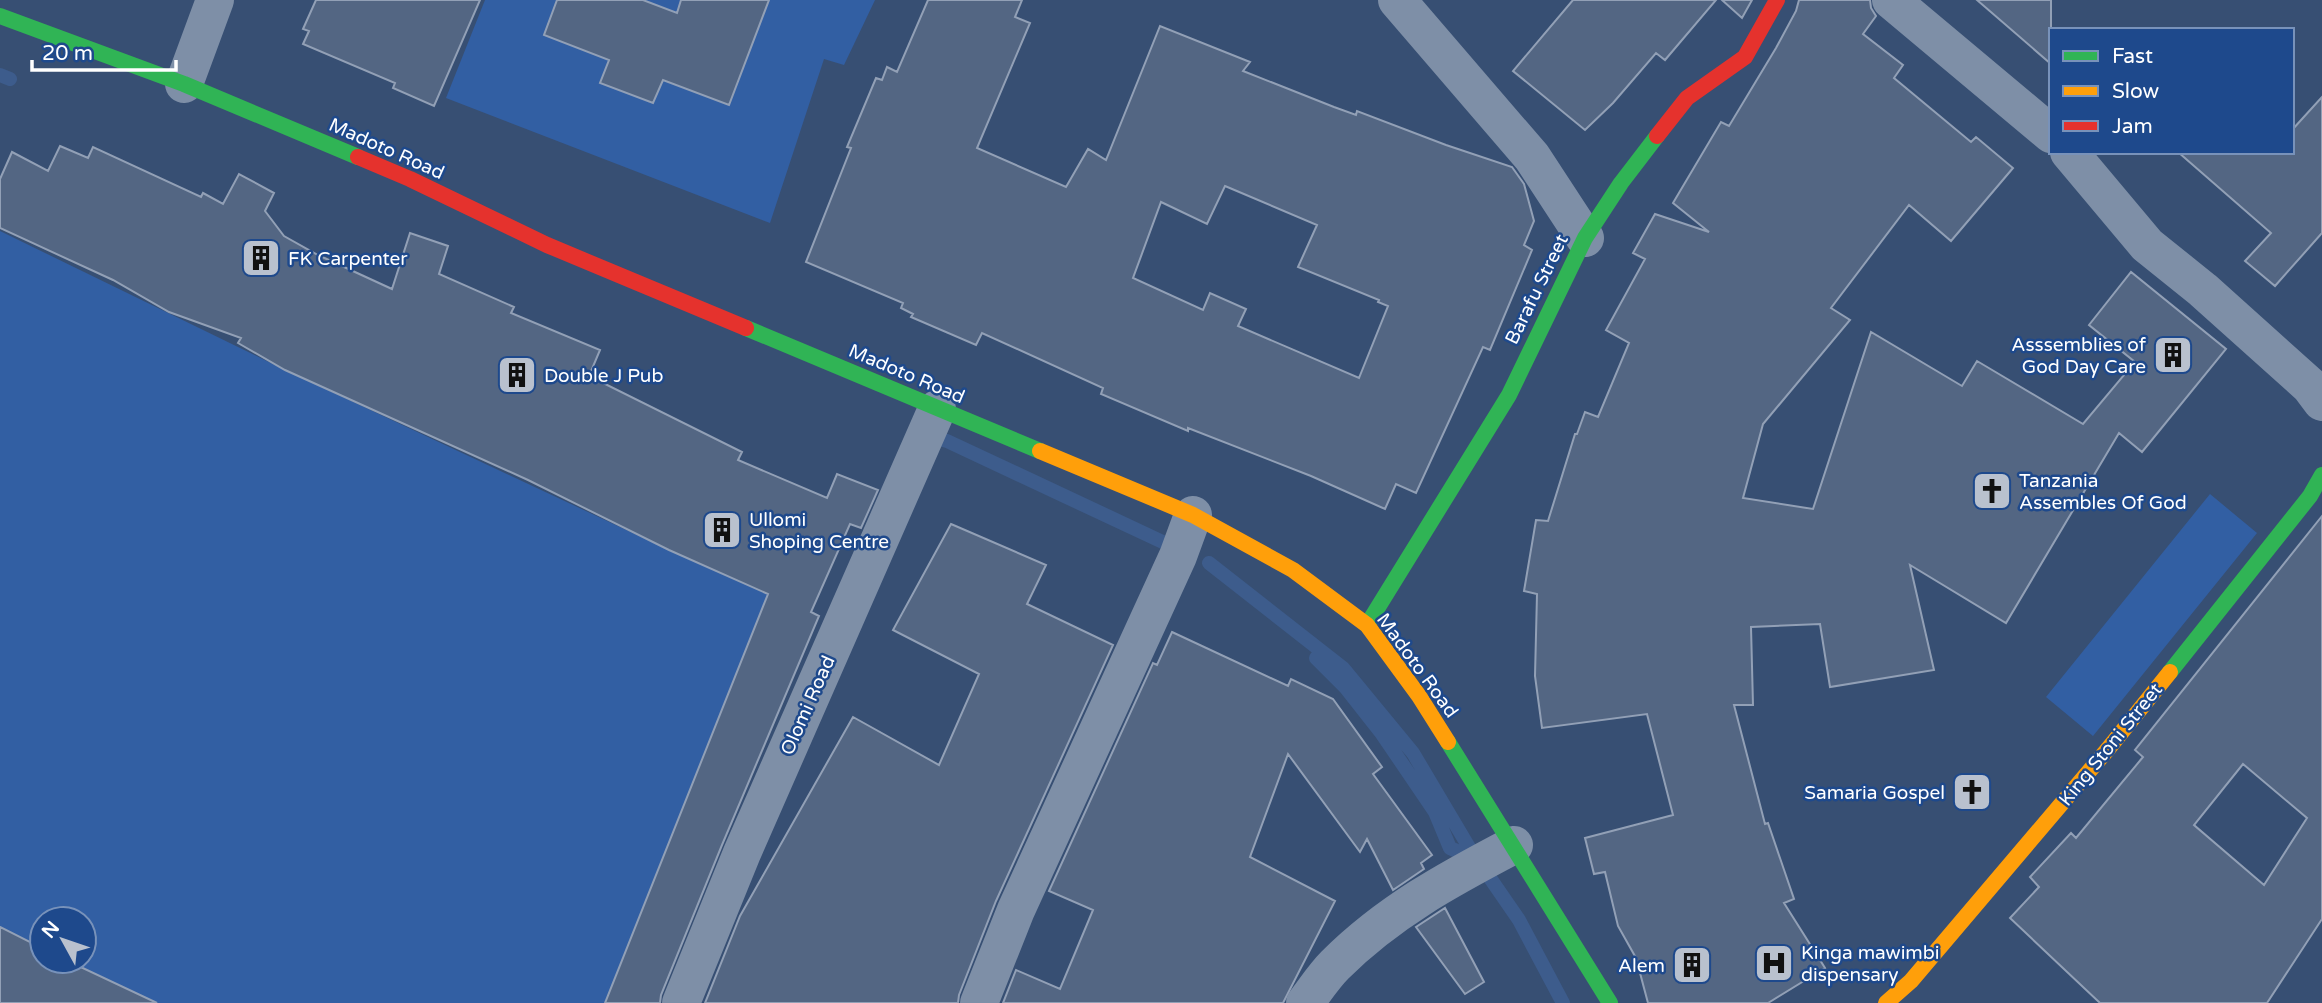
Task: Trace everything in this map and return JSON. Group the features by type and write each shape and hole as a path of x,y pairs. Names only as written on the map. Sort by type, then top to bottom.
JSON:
{"main road":[{"name":"Barafu Street","path":"1367,625 1509,395 1585,238 1621,183 1687,98 1745,57 1777,0"},
{"name":"Madoto Road","path":"0,16 184,83 410,179 547,245 1193,515 1293,570 1367,625 1419,696 1610,1003"},
{"name":"King Stoni Street","path":"1886,1003 1912,981 2108,749 2309,496 2322,475"}],"street":[{"path":"184,83 215,0"},
{"path":"1397,0 1532,157 1585,238"},
{"path":"1891,0 2049,132"},
{"path":"2071,154 2147,245 2203,290 2310,386 2322,401"},
{"name":"Olomi Road","path":"681,1003 742,853 937,409"},
{"path":"979,1003 1016,910 1178,556 1193,515"},
{"path":"1305,1003 1333,966 1379,925 1410,902 1514,845"}],"shaded area":[{"path":"485,0 875,0 844,65 824,59 770,223 446,98"},
{"path":"0,231 281,368 773,596 743,657 605,1003 150,1003 92,975 98,975 98,905 28,905 28,944 0,931"},
{"path":"2210,494 2257,533 2093,736 2046,697"}],"building":[{"path":"316,0 480,0 434,106 393,88 395,83 303,44 309,31 303,29"},
{"path":"557,0 643,0 677,13 681,0 769,0 729,105 663,80 653,103 600,83 609,60 544,35"},
{"path":"928,0 1022,0 1015,17 1030,23 977,148 1066,187 1088,149 1106,160 1160,26 1250,62 1243,71 1356,115 1357,111 1512,167 1524,184 1534,221 1524,245 1532,250 1490,350 1483,347 1416,493 1396,484 1385,509 1311,476 1188,428 1188,431 1101,394 1103,388 982,333 976,345 911,317 913,314 901,308 903,303 806,262 851,148 847,147 876,78 882,80 887,67 897,72","holes":["1225,186 1317,225 1298,267 1388,306 1359,378 1238,326 1246,309 1210,293 1203,310 1133,278 1161,202 1207,224"]},
{"path":"1573,0 1716,0 1665,60 1656,53 1613,103 1585,130 1513,71"},
{"path":"1722,0 1752,0 1742,18"},
{"path":"1799,0 1870,0 1876,16 1863,34 1903,65 1894,78 1971,142 1976,137 2013,168 1951,241 1909,205 1831,308 1850,320 1763,424 1743,498 1813,509 1871,332 1962,386 1977,361 2083,424 2135,362 2089,325 2131,272 2226,349 2142,452 2119,433 2006,623 1910,565 1934,670 1830,687 1820,624 1751,627 1753,705 1734,705 1765,824 1768,823 1794,899 1784,903 1825,968 1768,1003 1648,1003 1636,958 1618,926 1605,872 1594,874 1585,838 1673,815 1647,714 1542,728 1535,676 1537,594 1524,591 1536,520 1548,521 1575,434 1585,412 1598,417 1629,343 1606,330 1645,259 1633,253 1655,214 1709,232 1673,203 1721,122 1729,126 1776,48"},
{"path":"1977,0 2051,0 2049,62"},
{"path":"2322,97 2322,233 2275,286 2245,261 2271,233 2180,154 2294,154 2294,128"},
{"path":"60,146 88,158 93,147 201,197 203,193 223,204 239,174 274,193 265,211 284,236 392,289 410,233 448,246 439,274 514,307 511,313 600,350 589,376 742,452 738,460 827,498 837,474 878,490 861,528 850,524 811,612 819,616 722,845 660,1003 605,1003 768,594 669,550 528,480 285,370 238,343 241,338 169,312 113,280 0,228 0,179 12,152 48,171"},
{"path":"2322,516 2322,919 2267,1003 2100,1003 2010,918 2039,887 2030,877 2071,833 2076,838 2143,757 2135,750","holes":["2243,764 2307,818 2264,885 2194,825"]},
{"path":"951,524 1046,565 1027,604 1113,645 996,901 958,1003 705,1003 740,916 853,717 939,765 979,674 893,630"},
{"path":"1172,632 1288,686 1291,679 1333,699 1382,767 1373,774 1432,855 1421,863 1424,869 1393,890 1367,839 1360,852 1288,754 1250,857 1335,901 1283,1003 1003,1003 1016,970 1060,989 1093,910 1049,891 1153,663 1157,665"},
{"path":"1445,908 1484,982 1465,994 1416,927"},
{"path":"0,927 28,941 28,975 98,975 157,1003 0,1003"}],"waterway":[{"path":"0,75 10,79"},
{"path":"926,436 947,441 1167,544"},
{"path":"1209,563 1343,668 1413,753 1470,849 1519,920 1563,1003"},
{"path":"1316,658 1345,687 1382,734 1435,812 1450,848 1477,860"}],"traffic: fast":[{"path":"0,16 184,84 358,157"},
{"path":"1367,625 1509,395 1585,238 1621,183 1657,136"},
{"path":"746,328 1040,451"},
{"path":"2170,672 2310,496 2322,475"},
{"path":"1448,742 1610,1003"}],"traffic: slow":[{"path":"1040,451 1193,515 1293,570 1367,625 1419,696 1448,742"},
{"path":"1886,1003 1911,981 2170,672"}],"traffic: jam":[{"path":"1657,136 1687,98 1745,57 1777,0"},
{"path":"358,157 547,245 746,328"}],"place":[{"name":"FK Carpenter","path":"261,258"},
{"name":"Asssemblies of God Day Care","path":"2173,355"},
{"name":"Double J Pub","path":"517,375"},
{"name":"Tanzania Assembles Of God","path":"1992,491"},
{"name":"Ullomi Shoping Centre","path":"722,530"},
{"name":"Samaria Gospel","path":"1972,792"},
{"name":"Kinga mawimbi dispensary","path":"1774,963"},
{"name":"Alem","path":"1692,965"}]}
